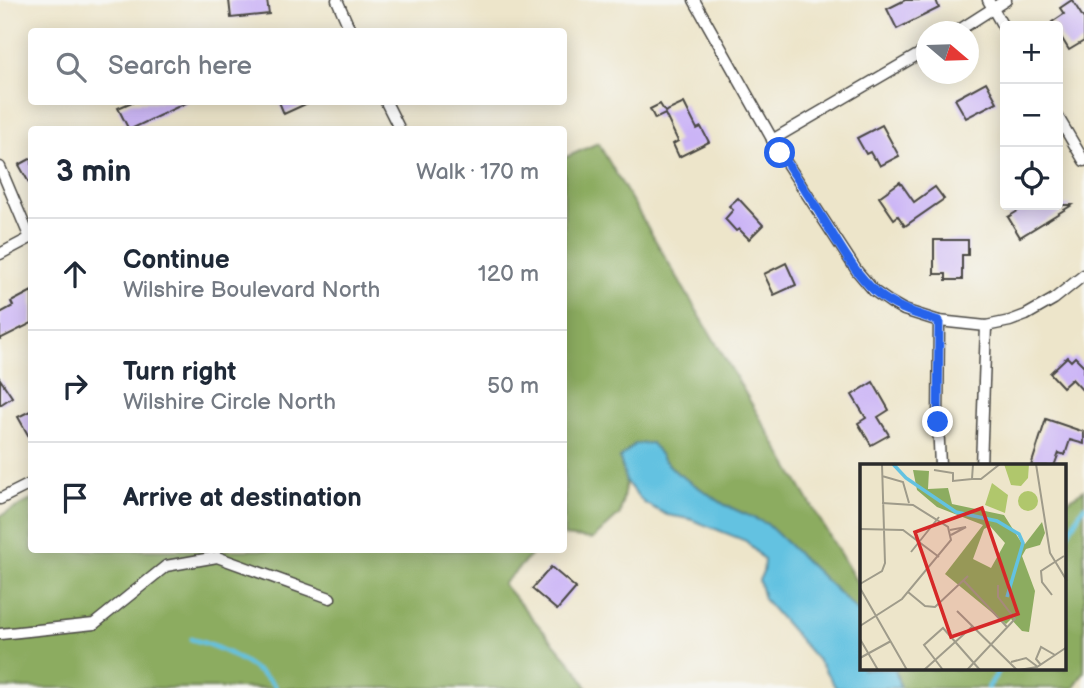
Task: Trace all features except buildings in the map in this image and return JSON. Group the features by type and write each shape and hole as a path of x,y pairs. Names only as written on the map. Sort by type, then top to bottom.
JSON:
{"street":[{"path":"337,0 349,28"},
{"path":"694,0 772,140 838,244 874,291 904,310 939,321 986,326 1026,315 1054,299 1084,275"},
{"path":"969,21 990,4 1006,0"},
{"path":"990,4 1000,21"},
{"path":"772,140 916,56"},
{"path":"388,105 398,126"},
{"path":"1063,125 1084,161"},
{"path":"0,167 28,230"},
{"path":"0,254 28,239"},
{"path":"939,321 940,464"},
{"path":"981,464 986,326"},
{"path":"0,499 28,485"},
{"path":"0,634 94,624 166,566 217,556 330,598"}],"green space":[{"path":"598,143 860,588 860,613 767,524 725,505 677,473 651,443 620,458 626,482 620,514 593,539 567,536 567,157"},
{"path":"1084,490 1084,671 1074,688 900,688 895,670 1066,670 1066,502"},
{"path":"28,502 28,553 533,553 503,584 577,670 587,688 0,688 0,516"}],"water":[{"path":"652,443 677,473 725,505 767,524 860,613 860,670 895,670 900,688 836,688 821,664 764,599 759,580 764,560 746,541 690,519 667,515 644,503 626,482 620,458 635,444"}],"waterway":[{"path":"1066,536 1084,506"},
{"path":"191,639 235,657 267,678 276,688"},
{"path":"988,688 999,670"}],"route":[{"path":"780,153 838,244 874,291 904,310 939,321 938,422"}]}
